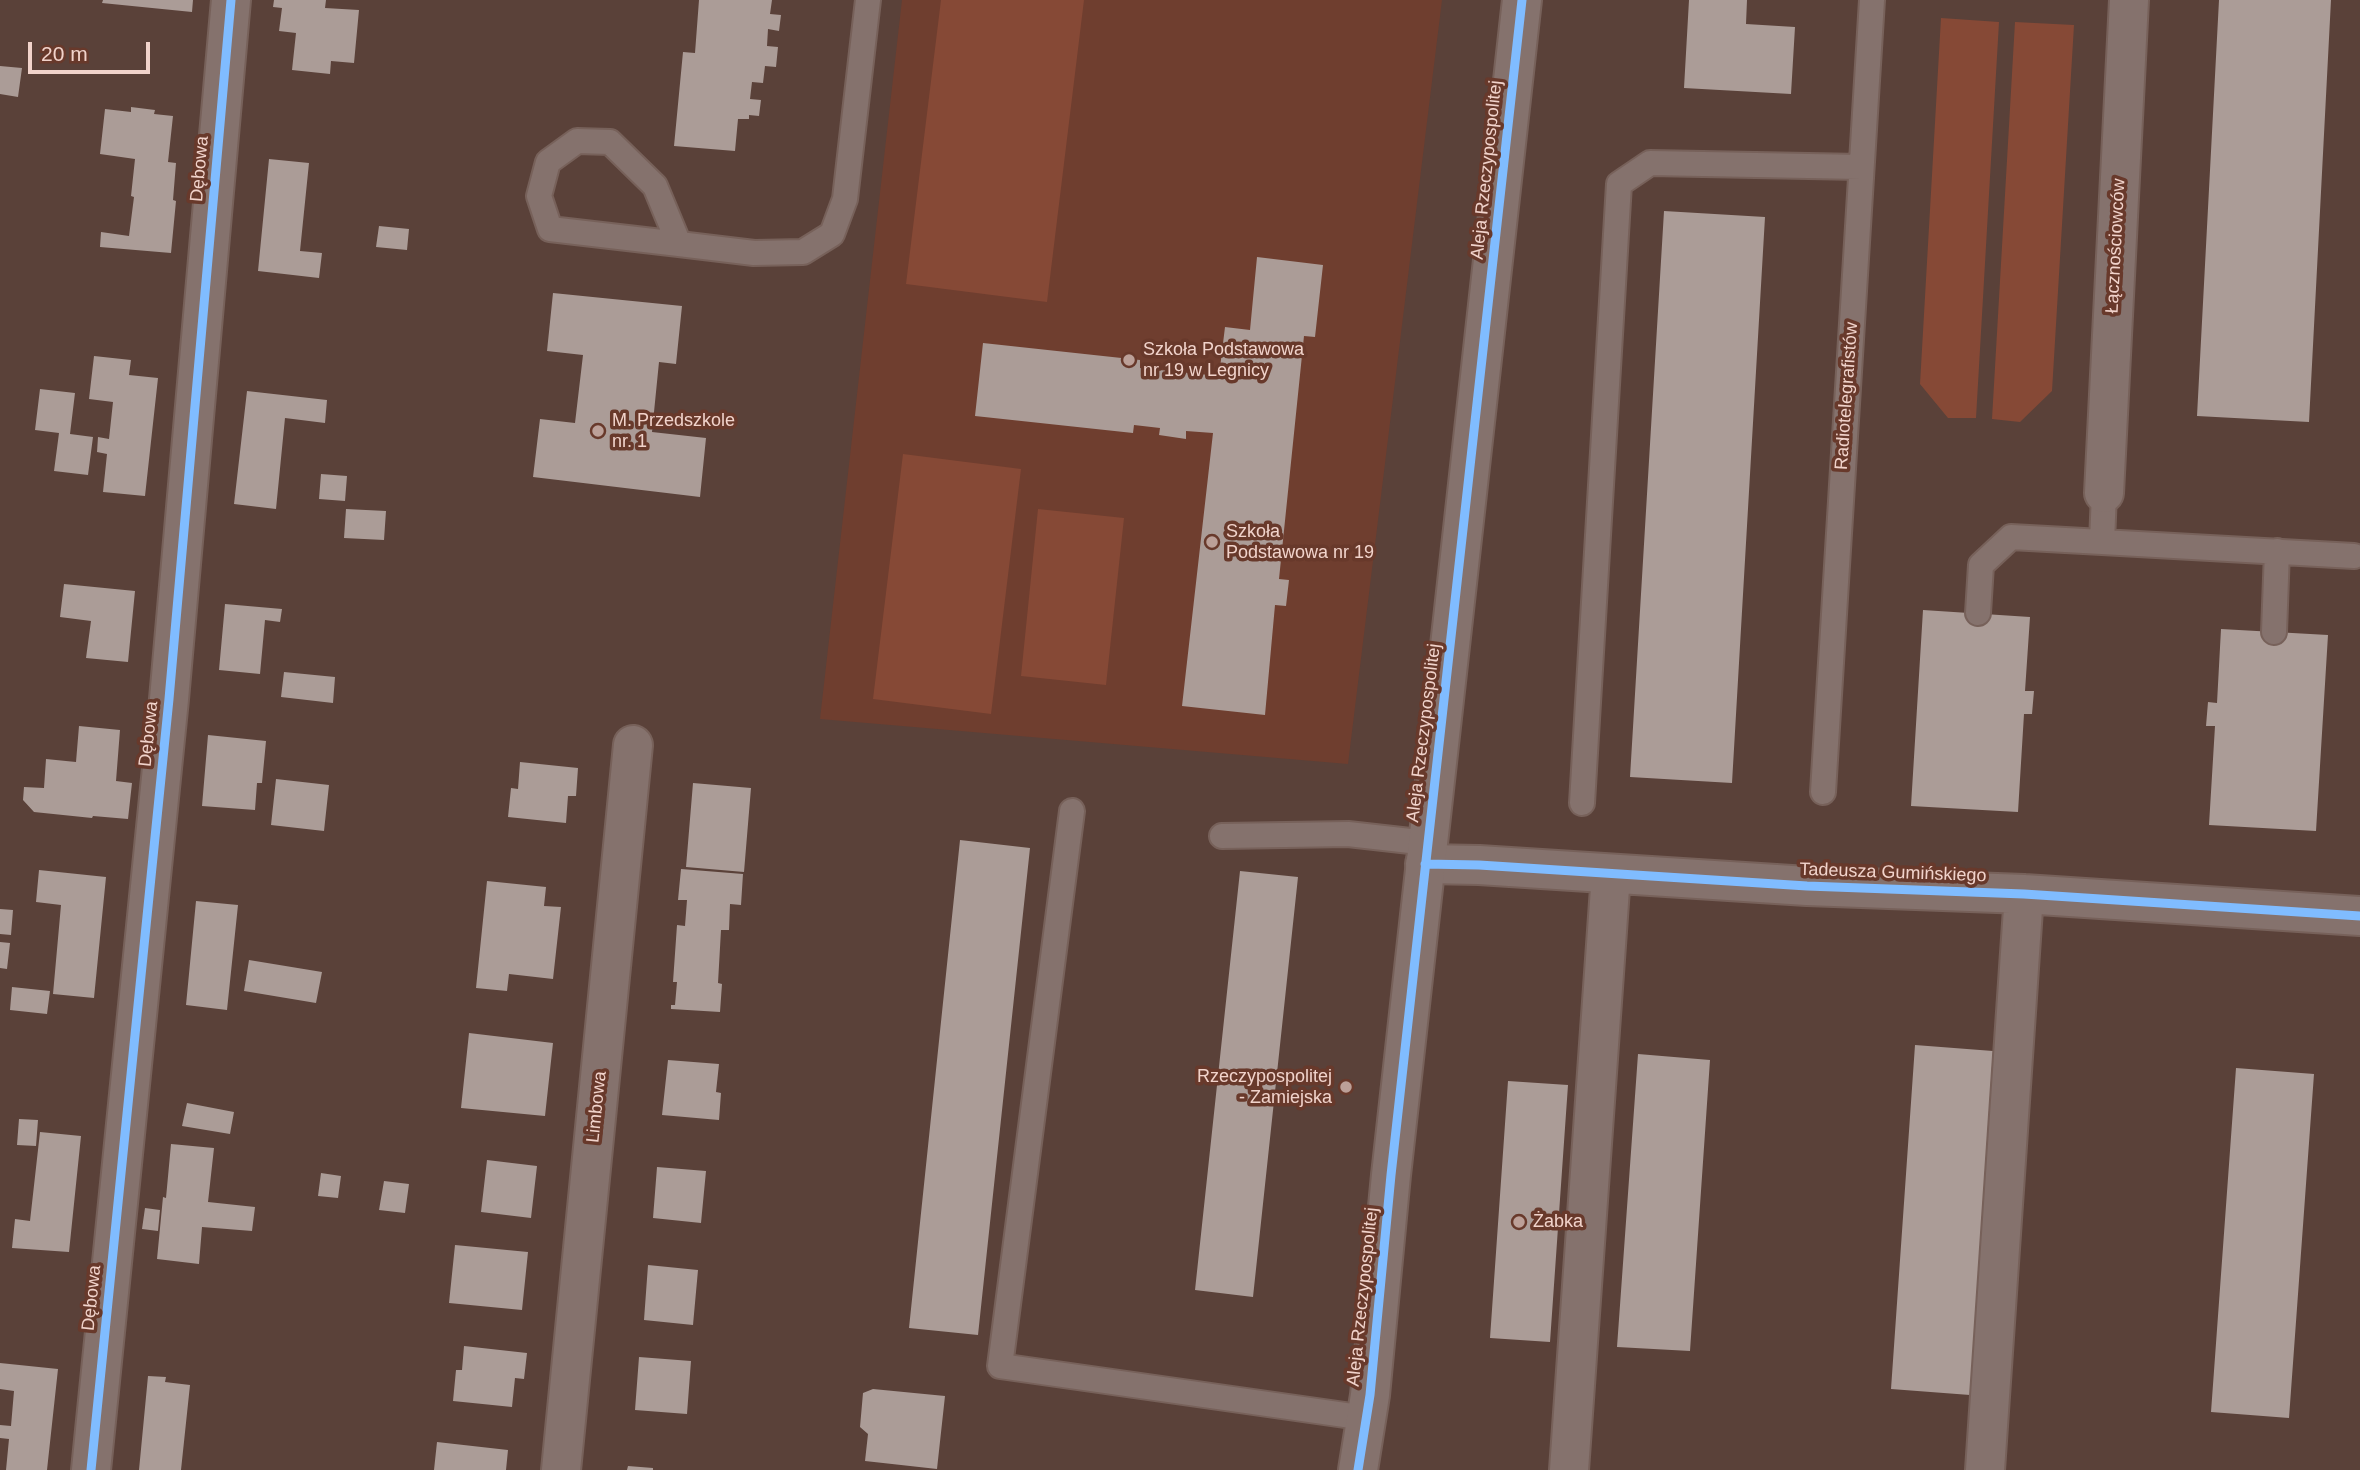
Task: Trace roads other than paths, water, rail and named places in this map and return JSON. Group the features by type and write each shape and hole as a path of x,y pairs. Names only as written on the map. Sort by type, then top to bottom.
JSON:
{"street":[{"name":"Dębowa","path":"91,1470 169,699 231,0"},
{"name":"Aleja Rzeczypospolitej","path":"1358,1470 1366,1418 1426,853 1522,0"},
{"name":"Łącznościowców","path":"2104,493 2129,0"},
{"name":"Limbowa","path":"561,1470 633,745"},
{"name":"Tadeusza Gumińskiego","path":"1426,853 1479,865 1611,874 1807,886 2024,894 2360,916"},
{"path":"1569,1470 1611,874"},
{"path":"1985,1470 2024,894"}],"lane":[{"path":"679,244 655,186 610,142 577,141 548,162 539,196 550,229 754,253 803,252 832,234 845,199 868,0"},
{"name":"Radiotelegrafistów","path":"1823,792 1872,0"},
{"path":"1581,803 1619,184 1650,163 1861,167"},
{"path":"2102,542 2104,493"},
{"path":"1978,613 1981,565 2011,537 2354,556"},
{"path":"2274,632 2277,551"},
{"path":"1072,811 1000,1366 1366,1418"},
{"path":"1222,836 1348,834 1426,853"}],"place":[{"name":"Szkoła Podstawowa nr 19 w Legnicy","path":"1129,360"},
{"name":"M. Przedszkole nr. 1","path":"598,431"},
{"name":"Szkoła Podstawowa nr 19","path":"1212,542"},
{"name":"Rzeczypospolitej - Zamiejska","path":"1346,1087"},
{"name":"Żabka","path":"1519,1222"}]}
